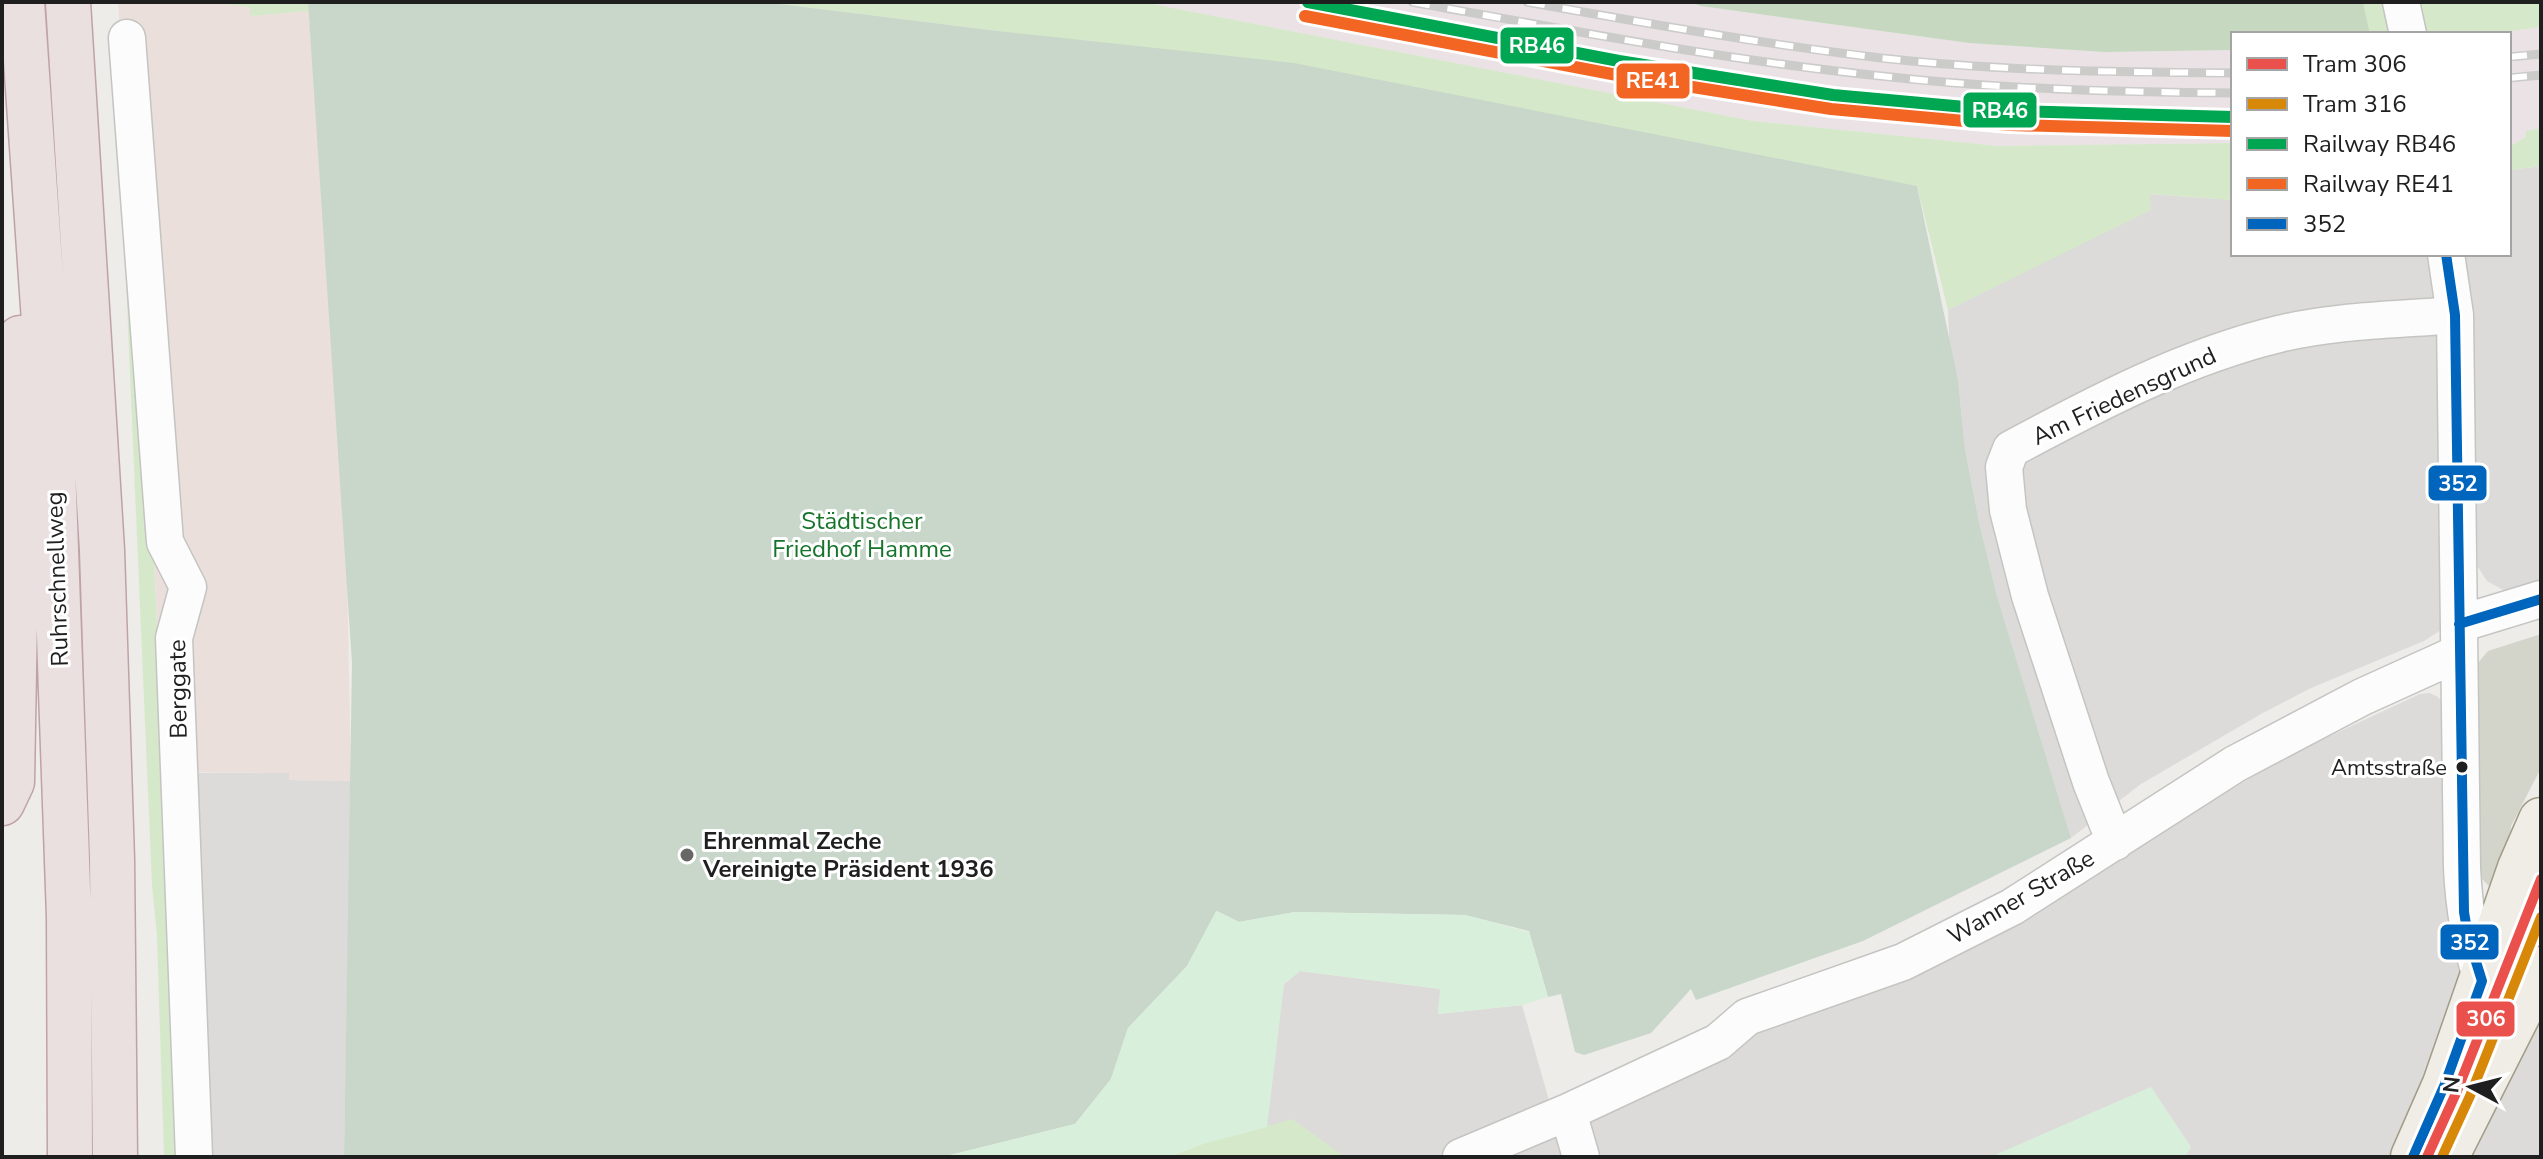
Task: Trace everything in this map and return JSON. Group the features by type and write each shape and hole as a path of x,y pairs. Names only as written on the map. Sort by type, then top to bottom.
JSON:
{"highway":[{"name":"Ruhrschnellweg","path":"22,2 52,437 69,917 70,1157"},
{"name":"Ruhrschnellweg","path":"68,2 102,550 112,859 115,1157"},
{"path":"2,803 12,782 19,365 28,100"}],"main road":[{"path":"2413,1157 2445,1084 2508,901 2541,820"},
{"path":"2446,1157 2541,969"}],"street":[{"path":"2401,2 2408,32"},
{"name":"Berggate","path":"127,38 165,542 188,587 174,638 194,1157"},
{"path":"2446,256 2455,315 2464,912 2482,981"},
{"name":"Am Friedensgrund","path":"2115,842 2091,782 2030,596 2008,510 2004,467 2011,449 2073,415 2177,366 2228,348 2282,333 2455,315"},
{"name":"Wanner Straße","path":"1461,1157 1568,1112 1718,1042 1747,1017 1922,953 2012,907 2235,764 2362,697 2459,638 2541,599"},
{"path":"2461,823 2477,888 2483,894 2508,901"},
{"path":"1568,1112 1581,1157"}],"shaded area":[{"path":"118,2 205,2 251,7 251,16 309,11 347,571 351,781 289,780 289,773 164,772 149,449 130,282 126,281 113,93 124,91"},
{"path":"1142,2 1690,2 1969,43 2104,52 2231,50 2231,143 1998,146 1753,121"},
{"path":"2541,27 2541,128 2526,131 2526,137 2511,146 2511,32 2504,32"},
{"path":"2541,166 2541,583 2505,591 2487,581 2478,567 2471,311 2464,256 2511,256 2511,170"},
{"path":"2149,194 2231,200 2231,256 2430,256 2438,343 2441,630 2424,641 2311,688 2261,714 2141,784 2071,838 1997,596 1965,449 1958,380 1950,360 1948,310 1997,285"},
{"path":"2541,634 2541,768 2511,826 2508,855 2489,886 2481,873 2478,663 2488,651"},
{"path":"2430,693 2444,705 2449,928 2461,945 2461,982 2396,1157 1593,1157 1589,1121 1740,1037 2121,856 2285,757 2420,694"},
{"path":"164,773 289,773 290,780 351,781 344,1157 181,1157"},
{"path":"1300,971 1441,989 1438,1014 1522,1005 1565,1157 1169,1157 1203,1144 1282,994 1284,984"},
{"path":"2541,1002 2541,1157 2458,1157"}],"green space":[{"path":"205,2 308,2 309,11 250,16 250,7"},
{"name":"Städtischer Friedhof Hamme","path":"308,2 764,2 1294,63 1917,186 1958,380 1965,449 1979,522 1997,596 2071,838 1863,941 1696,1000 1691,989 1651,1033 1584,1055 1575,1052 1561,994 1548,997 1529,931 1465,915 1295,912 1239,922 1217,911 1187,966 1128,1028 1111,1079 1075,1124 942,1157 344,1157 352,663"},
{"path":"764,2 1142,2 1753,121 1998,146 2231,143 2231,200 2150,194 2151,210 1948,310 1917,186 998,31"},
{"path":"1690,2 2363,2 2370,32 2231,32 2231,50 2104,52 1969,43"},
{"path":"2363,2 2541,2 2541,27 2504,32 2370,32"},
{"path":"2541,128 2541,166 2511,170 2511,146 2526,137 2526,131"},
{"path":"126,281 130,282 149,449 181,1157 164,1157 157,936 152,885"},
{"path":"1216,911 1239,922 1295,912 1465,915 1529,932 1548,997 1522,1005 1438,1014 1440,989 1300,971 1284,984 1267,1127 1203,1144 1169,1157 942,1157 1075,1124 1111,1079 1128,1028 1187,966"},
{"path":"2151,1087 2191,1147 2185,1157 1995,1155"},
{"path":"1292,1119 1345,1157 1169,1157 1203,1144"}],"railway":[{"path":"1412,2 1705,53 1881,76 2057,89 2231,93"},
{"path":"1527,2 1748,40 1881,58 2013,68 2231,73"},
{"path":"2511,57 2541,54"},
{"path":"2511,78 2541,75"}],"tram line":[{"name":"306","path":"2427,1157 2457,1091 2541,879"},
{"name":"316","path":"2442,1157 2470,1096 2541,917"}],"rail line":[{"name":"RB46","path":"1308,2 1619,61 1833,95 2009,111 2231,117"},
{"name":"RE41","path":"1305,16 1617,75 1831,109 2009,125 2231,131"}],"transit line":[{"name":"352","path":"2413,1157 2445,1084 2482,981 2464,912 2455,315 2446,256"},
{"name":"352","path":"2459,624 2541,599"}],"place":[{"name":"Amtsstraße","path":"2462,767"},
{"name":"Ehrenmal Zeche Vereinigte Präsident 1936","path":"687,855"}]}
